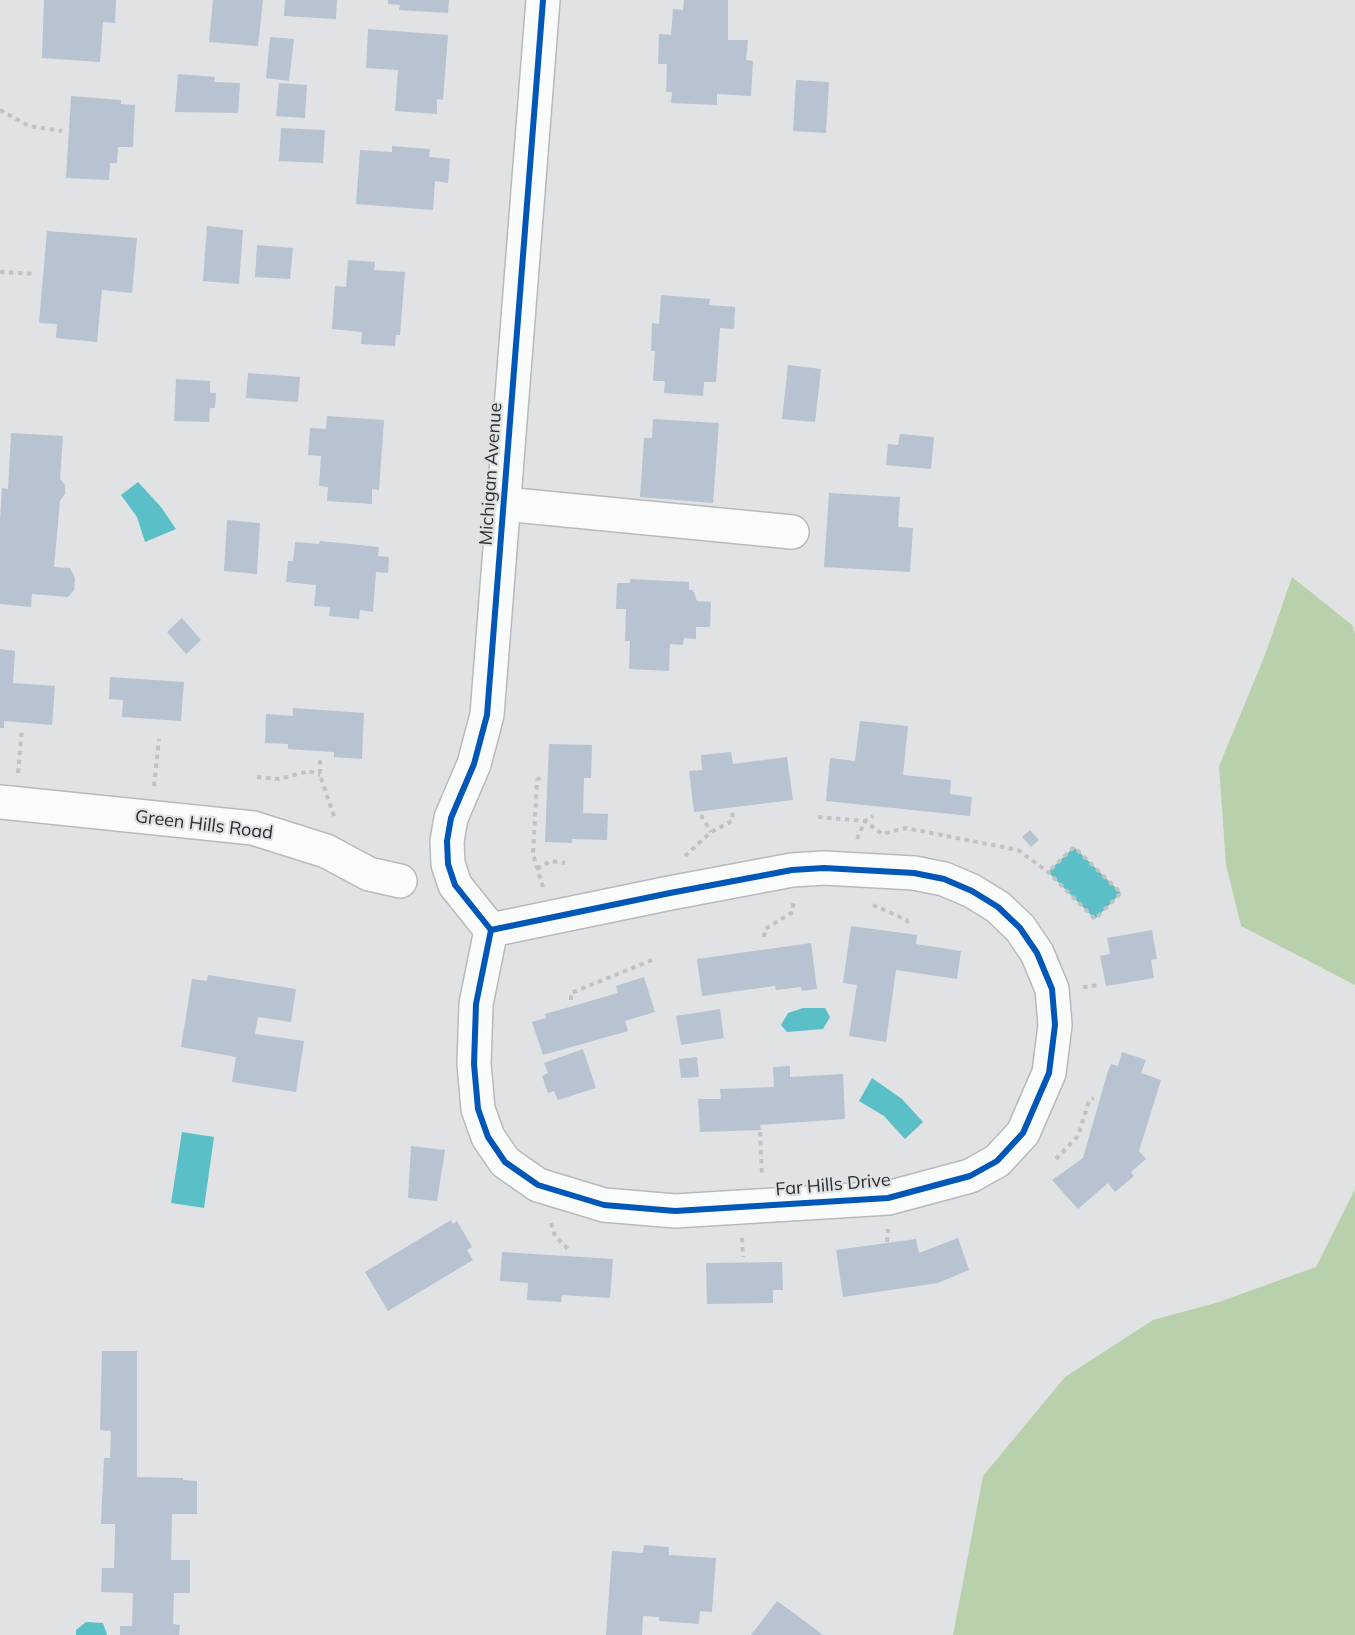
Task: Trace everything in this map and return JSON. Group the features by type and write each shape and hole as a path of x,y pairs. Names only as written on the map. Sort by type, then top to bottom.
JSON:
{"street":[{"name":"Michigan Avenue","path":"491,930 455,885 448,864 447,841 451,818 474,764 487,715 543,0"},
{"path":"504,504 792,532"},
{"name":"Green Hills Road","path":"0,802 253,828 326,851 369,874 400,881"},
{"name":"Far Hills Drive","path":"824,868 914,873 944,879 972,891 998,907 1020,928 1037,953 1052,989 1055,1025 1049,1073 1023,1132 997,1161 970,1176 888,1198 675,1211 604,1205 538,1185 505,1162 488,1137 478,1109 474,1064 476,1004 491,930 792,870 824,868"}],"path":[{"path":"0,110 29,126 62,131"},
{"path":"0,272 36,274"},
{"path":"18,774 22,728"},
{"path":"151,817 159,740"},
{"path":"320,760 321,775 337,824 326,851"},
{"path":"257,777 279,779 309,771 321,775"},
{"path":"543,775 537,780 533,854 552,917"},
{"path":"681,859 711,832 732,821 733,809"},
{"path":"701,815 711,832"},
{"path":"818,817 865,821 882,834 906,828 1018,850 1048,872 1095,919 1121,893 1074,847 1048,872"},
{"path":"537,869 551,861 565,862"},
{"path":"571,1000 571,993 652,960"},
{"path":"1056,1159 1078,1136 1089,1101 1094,1098"},
{"path":"760,1132 763,1206"}],"green space":[{"path":"1292,577 1352,625 1355,633 1355,985 1241,926 1226,865 1219,766 1265,655"},
{"path":"1355,1189 1355,1635 953,1635 983,1476 1065,1377 1153,1320 1219,1302 1316,1267"}],"water":[{"path":"138,482 161,507 176,529 145,542 137,517 121,495"},
{"path":"1074,847 1121,893 1095,919 1048,872"},
{"path":"803,1008 825,1008 830,1017 823,1029 787,1032 781,1025 788,1013"},
{"path":"872,1078 902,1099 923,1122 905,1139 884,1116 859,1101"},
{"path":"182,1132 214,1137 204,1208 171,1203"},
{"path":"86,1622 103,1623 107,1635 76,1635 76,1630"}],"building":[{"path":"44,0 116,0 115,23 103,22 100,62 42,58"},
{"path":"213,0 263,0 258,46 209,42"},
{"path":"285,0 337,0 336,19 284,16"},
{"path":"388,0 449,0 448,13 399,10 400,5 388,4"},
{"path":"684,0 728,0 728,40 748,40 746,60 753,61 751,96 717,94 717,105 671,103 672,92 666,92 667,64 658,64 659,34 671,35 673,9 683,10"},
{"path":"368,29 448,35 443,100 437,99 437,114 395,111 398,70 366,68"},
{"path":"270,37 294,39 289,81 266,78"},
{"path":"178,74 215,77 214,82 240,83 238,113 175,112"},
{"path":"796,80 829,82 826,133 793,131"},
{"path":"279,83 307,85 305,118 276,116"},
{"path":"71,96 121,100 121,104 135,105 133,147 118,147 117,163 110,163 109,180 66,178"},
{"path":"281,128 325,130 323,163 279,161"},
{"path":"392,146 430,149 429,157 450,159 448,183 435,181 433,210 356,204 360,150 392,152"},
{"path":"207,226 243,230 239,284 203,281"},
{"path":"47,231 137,238 132,293 102,290 97,342 56,338 57,324 39,323"},
{"path":"257,245 293,248 290,279 255,277"},
{"path":"348,260 375,262 374,270 405,272 400,335 396,335 395,346 361,344 362,332 332,329 335,286 346,287"},
{"path":"661,295 710,299 709,305 735,307 734,329 720,328 716,382 704,382 703,396 664,393 665,381 653,381 655,351 651,351 652,323 659,324"},
{"path":"788,365 821,369 815,422 782,419"},
{"path":"248,373 300,377 298,402 246,398"},
{"path":"176,379 210,381 210,393 216,393 215,408 210,408 209,422 174,421"},
{"path":"327,416 384,420 379,490 372,489 372,504 327,501 328,487 319,486 321,456 308,455 310,428 326,429"},
{"path":"653,419 719,423 713,503 640,497 644,438 652,438"},
{"path":"11,433 63,436 60,479 65,485 65,494 60,501 54,567 70,568 75,578 74,590 68,597 32,594 31,607 0,604 2,488 8,489"},
{"path":"900,434 934,437 931,469 886,465 888,444 898,445"},
{"path":"829,493 900,497 898,527 913,528 910,572 824,567"},
{"path":"227,520 260,523 257,574 224,571"},
{"path":"320,541 379,547 378,556 389,557 388,573 376,572 373,612 360,610 359,619 329,616 330,607 314,606 316,585 286,582 288,561 293,561 295,542 319,544"},
{"path":"630,579 689,582 689,590 693,590 697,601 711,602 710,627 696,627 696,639 684,638 683,645 670,644 669,671 629,669 630,641 625,641 626,609 616,609 617,583 630,583"},
{"path":"182,618 201,640 186,654 167,632"},
{"path":"0,649 15,651 13,683 55,686 52,725 4,721 4,728 0,728"},
{"path":"110,677 184,682 181,721 122,717 123,700 109,699"},
{"path":"293,708 364,713 362,759 334,757 334,752 288,749 288,744 265,743 266,714 293,716"},
{"path":"860,721 908,726 903,775 951,780 950,794 972,797 970,816 826,801 830,758 855,761"},
{"path":"549,744 592,745 591,778 584,778 583,813 608,814 607,840 572,839 572,843 545,842"},
{"path":"731,752 733,764 787,757 793,800 694,812 689,771 702,770 701,755"},
{"path":"1030,830 1039,840 1031,847 1022,837"},
{"path":"851,926 917,935 916,944 961,951 957,979 896,970 886,1042 849,1036 857,985 843,983"},
{"path":"1152,930 1157,959 1151,960 1154,978 1106,986 1100,956 1110,954 1107,938"},
{"path":"811,943 817,989 802,991 801,987 776,990 775,986 702,996 697,959"},
{"path":"208,975 296,989 291,1022 258,1017 255,1034 304,1041 296,1092 232,1082 236,1057 181,1047 192,979 207,981"},
{"path":"644,977 655,1012 625,1021 628,1031 543,1055 532,1022 546,1018 545,1014 618,993 616,986"},
{"path":"720,1009 724,1038 681,1045 676,1016"},
{"path":"583,1049 596,1088 558,1100 554,1091 548,1093 542,1076 548,1073 544,1063"},
{"path":"1122,1052 1146,1060 1141,1073 1161,1080 1139,1151 1146,1159 1131,1172 1134,1176 1115,1192 1108,1183 1078,1209 1052,1180 1083,1158 1108,1071 1111,1064 1118,1066"},
{"path":"697,1057 699,1077 681,1078 679,1059"},
{"path":"790,1066 790,1077 843,1074 845,1119 760,1125 761,1130 700,1132 698,1099 721,1099 720,1089 774,1087 773,1067"},
{"path":"411,1146 445,1150 437,1201 408,1198"},
{"path":"451,1220 453,1224 457,1221 472,1247 467,1250 473,1260 388,1311 365,1272"},
{"path":"958,1238 969,1270 938,1283 843,1297 836,1250 916,1239 919,1253"},
{"path":"502,1252 613,1259 610,1298 562,1295 561,1302 527,1300 528,1283 500,1281"},
{"path":"782,1262 783,1290 773,1290 773,1303 707,1304 706,1263"},
{"path":"102,1351 137,1351 137,1477 183,1478 183,1480 197,1481 197,1514 172,1514 171,1560 190,1560 190,1593 174,1593 173,1624 180,1625 179,1635 120,1635 120,1626 132,1626 133,1593 101,1592 102,1568 114,1568 115,1532 115,1524 101,1524 104,1458 110,1458 111,1431 100,1430"},
{"path":"644,1545 669,1547 669,1555 716,1558 712,1612 700,1611 699,1624 659,1621 659,1617 643,1616 642,1635 606,1635 612,1551 643,1553"},
{"path":"777,1601 791,1611 823,1635 751,1635"}],"cycle path":[{"path":"491,930 455,885 448,864 447,841 451,818 474,764 487,715 543,0"},
{"path":"824,868 914,873 944,879 972,891 998,907 1020,928 1037,953 1052,989 1055,1025 1049,1073 1023,1133 997,1161 970,1176 888,1198 675,1211 604,1205 538,1185 505,1162 488,1137 478,1109 474,1064 476,1004 491,930 792,870 824,868"}]}
